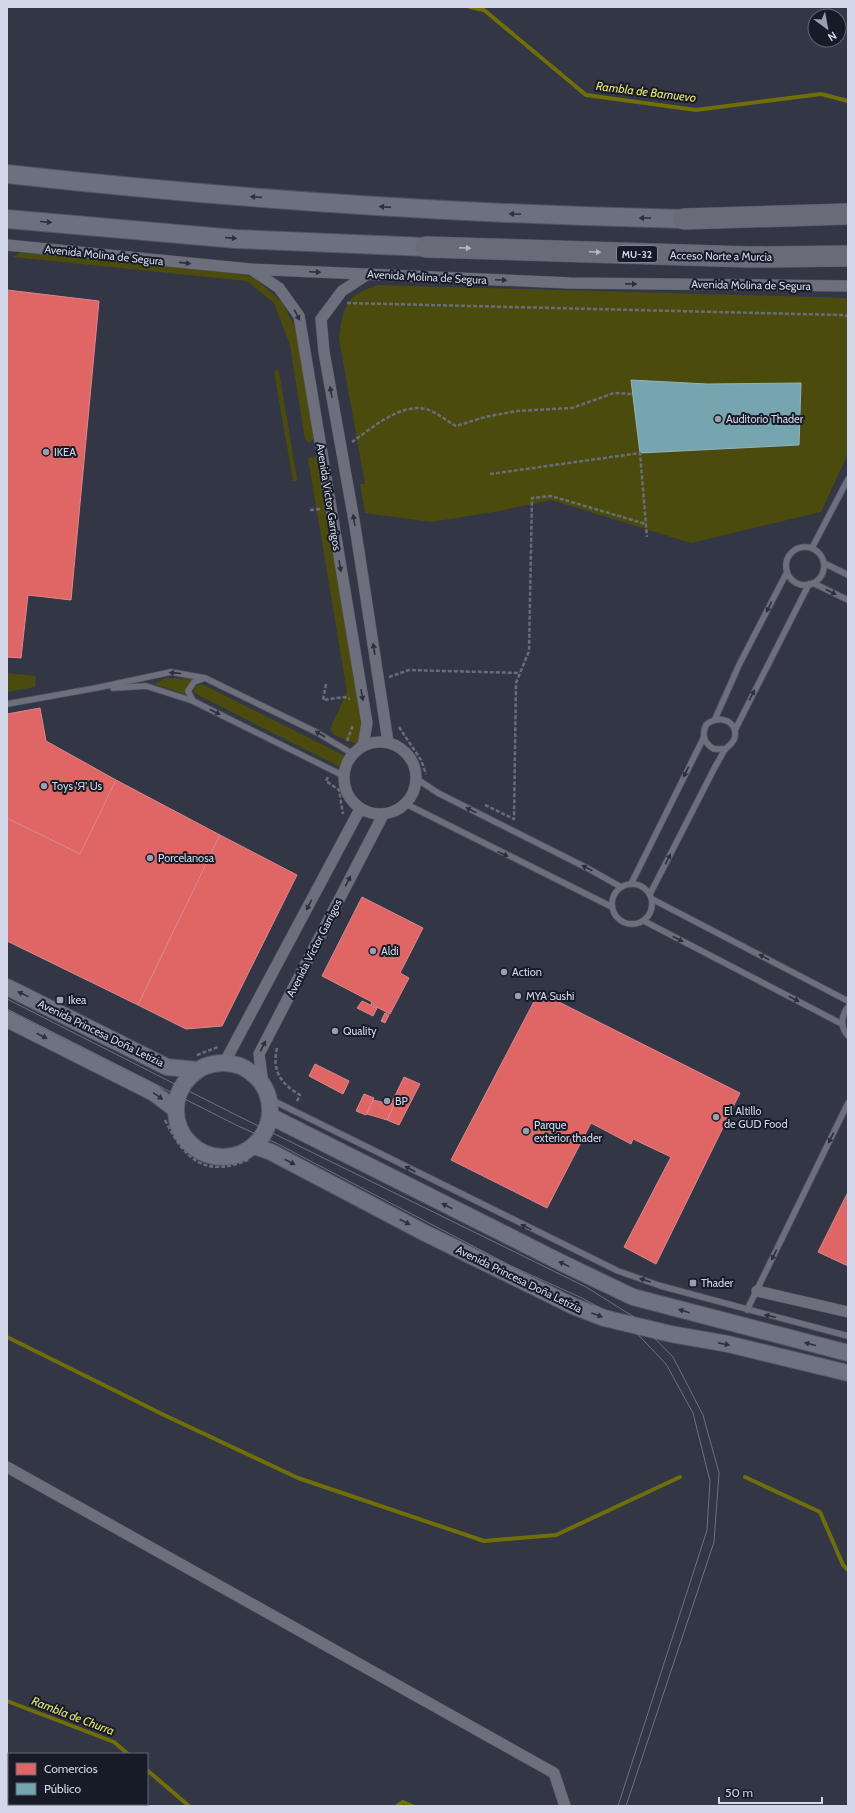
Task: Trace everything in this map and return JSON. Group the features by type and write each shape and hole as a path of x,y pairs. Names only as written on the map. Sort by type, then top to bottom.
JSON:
{"highway":[{"path":"684,219 848,214"},
{"path":"684,219 848,220"},
{"name":"Acceso Norte a Murcia","path":"426,247 750,257 848,256"},
{"path":"750,257 848,268"}],"main road":[{"path":"7,174 142,189 442,211 684,219"},
{"path":"7,219 236,239 426,247"}],"street":[{"name":"Avenida Molina de Segura","path":"7,246 250,269 570,283 848,286"},
{"name":"Avenida Víctor Garrigos","path":"250,269 279,288 299,316 367,723 363,746"},
{"name":"Avenida Víctor Garrigos","path":"368,274 342,291 321,319 324,352 355,526 388,742"},
{"path":"375,742 388,742 399,747 409,755 415,766 417,779 414,791 406,804 395,812 383,815 370,813 360,809 351,800 345,789 344,776 347,764 353,754 363,746 375,742"},
{"path":"230,1063 228,1056 360,809"},
{"name":"Avenida Víctor Garrigos","path":"263,1084 259,1054 383,815"},
{"name":"Avenida Princesa Doña Letizia","path":"7,986 168,1067 197,1063"},
{"path":"7,1019 154,1093 169,1113 177,1122 184,1137 196,1149 211,1156 228,1158 244,1153 255,1152 265,1133 270,1116 270,1099 263,1084 245,1068 230,1063 197,1063 169,1113"},
{"path":"270,1116 556,1261 626,1294 714,1319 848,1353"},
{"name":"Avenida Princesa Doña Letizia","path":"255,1152 271,1152 425,1233 573,1306 604,1318 664,1333 728,1344 848,1373"},
{"path":"756,1291 848,1312"},
{"path":"7,1467 554,1773 565,1806"}],"lane":[{"path":"817,286 848,291"},
{"path":"812,548 848,479"},
{"path":"631,884 704,737 706,725 715,719 739,665 787,572 788,558 792,552 798,548 812,548 820,554 824,563 823,573 811,584 735,730 733,742 725,749 651,896 653,908 650,915 644,921 637,924 629,924 621,922 616,916 612,907 615,893 621,887 631,884 642,886 651,896 848,1001"},
{"path":"824,563 848,575"},
{"path":"787,572 794,581 799,584 811,584 848,600"},
{"path":"7,704 96,688 171,672 205,678 316,732 353,754"},
{"path":"193,701 188,691 194,682 205,678"},
{"path":"96,688 146,686 193,701 344,776"},
{"path":"715,719 725,719 733,726 735,730"},
{"path":"704,737 706,742 714,749 725,749"},
{"path":"417,779 438,793 589,869 621,887"},
{"path":"406,804 612,907"},
{"path":"644,921 842,1024 848,1036"},
{"path":"842,1024 844,1012 848,1007"},
{"path":"270,1099 618,1271 661,1286 848,1336"},
{"path":"747,1310 848,1103"}],"path":[{"path":"342,307 348,303 841,314 848,316"},
{"path":"349,436 350,443 390,416 408,409 427,409 456,426 485,417 517,411 572,408 614,393 633,394"},
{"path":"490,474 640,452 647,537"},
{"path":"479,802 514,818 516,683 529,650 532,498 551,496 646,524"},
{"path":"310,510 322,509"},
{"path":"389,677 409,670 520,673"},
{"path":"326,684 323,700 344,697 350,699"},
{"path":"395,721 421,760 426,774 433,778"},
{"path":"197,1063 217,1049 221,1044"},
{"path":"169,1113 176,1142 193,1159 206,1166 236,1165 255,1152"}],"shaded area":[{"path":"21,252 230,272 253,277 282,302 296,329 314,438 310,443 305,440 290,345 274,303 247,281 13,257"},
{"path":"378,285 848,298 848,454 821,512 691,543 551,500 494,512 431,522 365,513 360,484 365,484 339,339 344,310 352,298 367,289","holes":["631,380 707,384 801,383 799,445 640,452"]},
{"path":"277,369 279,372 297,478 296,481 293,481 274,372"},
{"path":"317,457 363,729 359,745 334,735 330,729 347,692 308,459"},
{"path":"7,673 36,676 35,687 7,692"},
{"path":"166,678 193,679 186,688 187,695 154,684"},
{"path":"202,684 347,757 342,768 198,695 194,692 195,687"},
{"path":"8,1778 8,1805 99,1806 7,1806"}],"building: Comercios":[{"name":"IKEA","path":"7,290 99,301 71,600 28,595 21,658 7,657"},
{"path":"40,708 46,741 116,780 80,854 7,818 7,714"},
{"path":"116,780 220,835 138,1005 7,941 7,818 80,854"},
{"path":"220,835 297,875 222,1026 186,1029 138,1005"},
{"name":"Aldi","path":"362,897 423,928 400,973 409,978 390,1014 371,1004 372,1002 322,976"},
{"name":"Parque exterior thader","path":"539,992 740,1093 656,1264 624,1247 671,1157 633,1139 631,1144 591,1123 547,1208 451,1160"},
{"path":"362,1001 377,1008 373,1016 357,1008"},
{"path":"385,1013 389,1015 385,1023 381,1021"},
{"path":"315,1064 349,1081 343,1094 309,1076"},
{"path":"404,1077 420,1084 399,1125 387,1120 394,1105 391,1104"},
{"path":"364,1094 374,1098 366,1115 356,1111"},
{"path":"373,1100 394,1105 387,1120 367,1114"},
{"path":"848,1192 848,1266 818,1252"}],"building: Público":[{"name":"Auditorio Thader","path":"631,380 707,384 801,383 799,445 640,453"}],"waterway":[{"name":"Rambla de Barnuevo","path":"470,7 484,10 586,95 696,110 821,94 848,101"},
{"path":"7,1337 164,1415 298,1478 484,1541 556,1535 680,1477"},
{"path":"745,1477 820,1512 843,1565 848,1570"},
{"name":"Rambla de Churra","path":"7,1701 114,1742 127,1753"},
{"name":"Rambla de Churra","path":"148,1771 189,1806"},
{"name":"Rambla de Churra","path":"397,1806 403,1802 412,1806"}],"tram line":[{"path":"7,999 238,1116 586,1287 634,1317 673,1357 703,1415 719,1473 714,1542 626,1806"},
{"path":"7,1009 236,1125 276,1143 511,1266 582,1298 627,1323 666,1364 693,1413 710,1481 707,1530 618,1806"}],"place":[{"name":"Auditorio Thader","path":"718,419"},
{"name":"IKEA","path":"46,452"},
{"name":"Toys 'Я' Us","path":"44,786"},
{"name":"Porcelanosa","path":"150,858"},
{"name":"Aldi","path":"373,951"},
{"name":"Action","path":"504,972"},
{"name":"MYA Sushi","path":"518,996"},
{"name":"Ikea","path":"60,1000"},
{"name":"Quality","path":"335,1031"},
{"name":"BP","path":"387,1101"},
{"name":"El Altillo de GUD Food","path":"716,1117"},
{"name":"Parque exterior thader","path":"526,1131"},
{"name":"Thader","path":"693,1283"}]}
